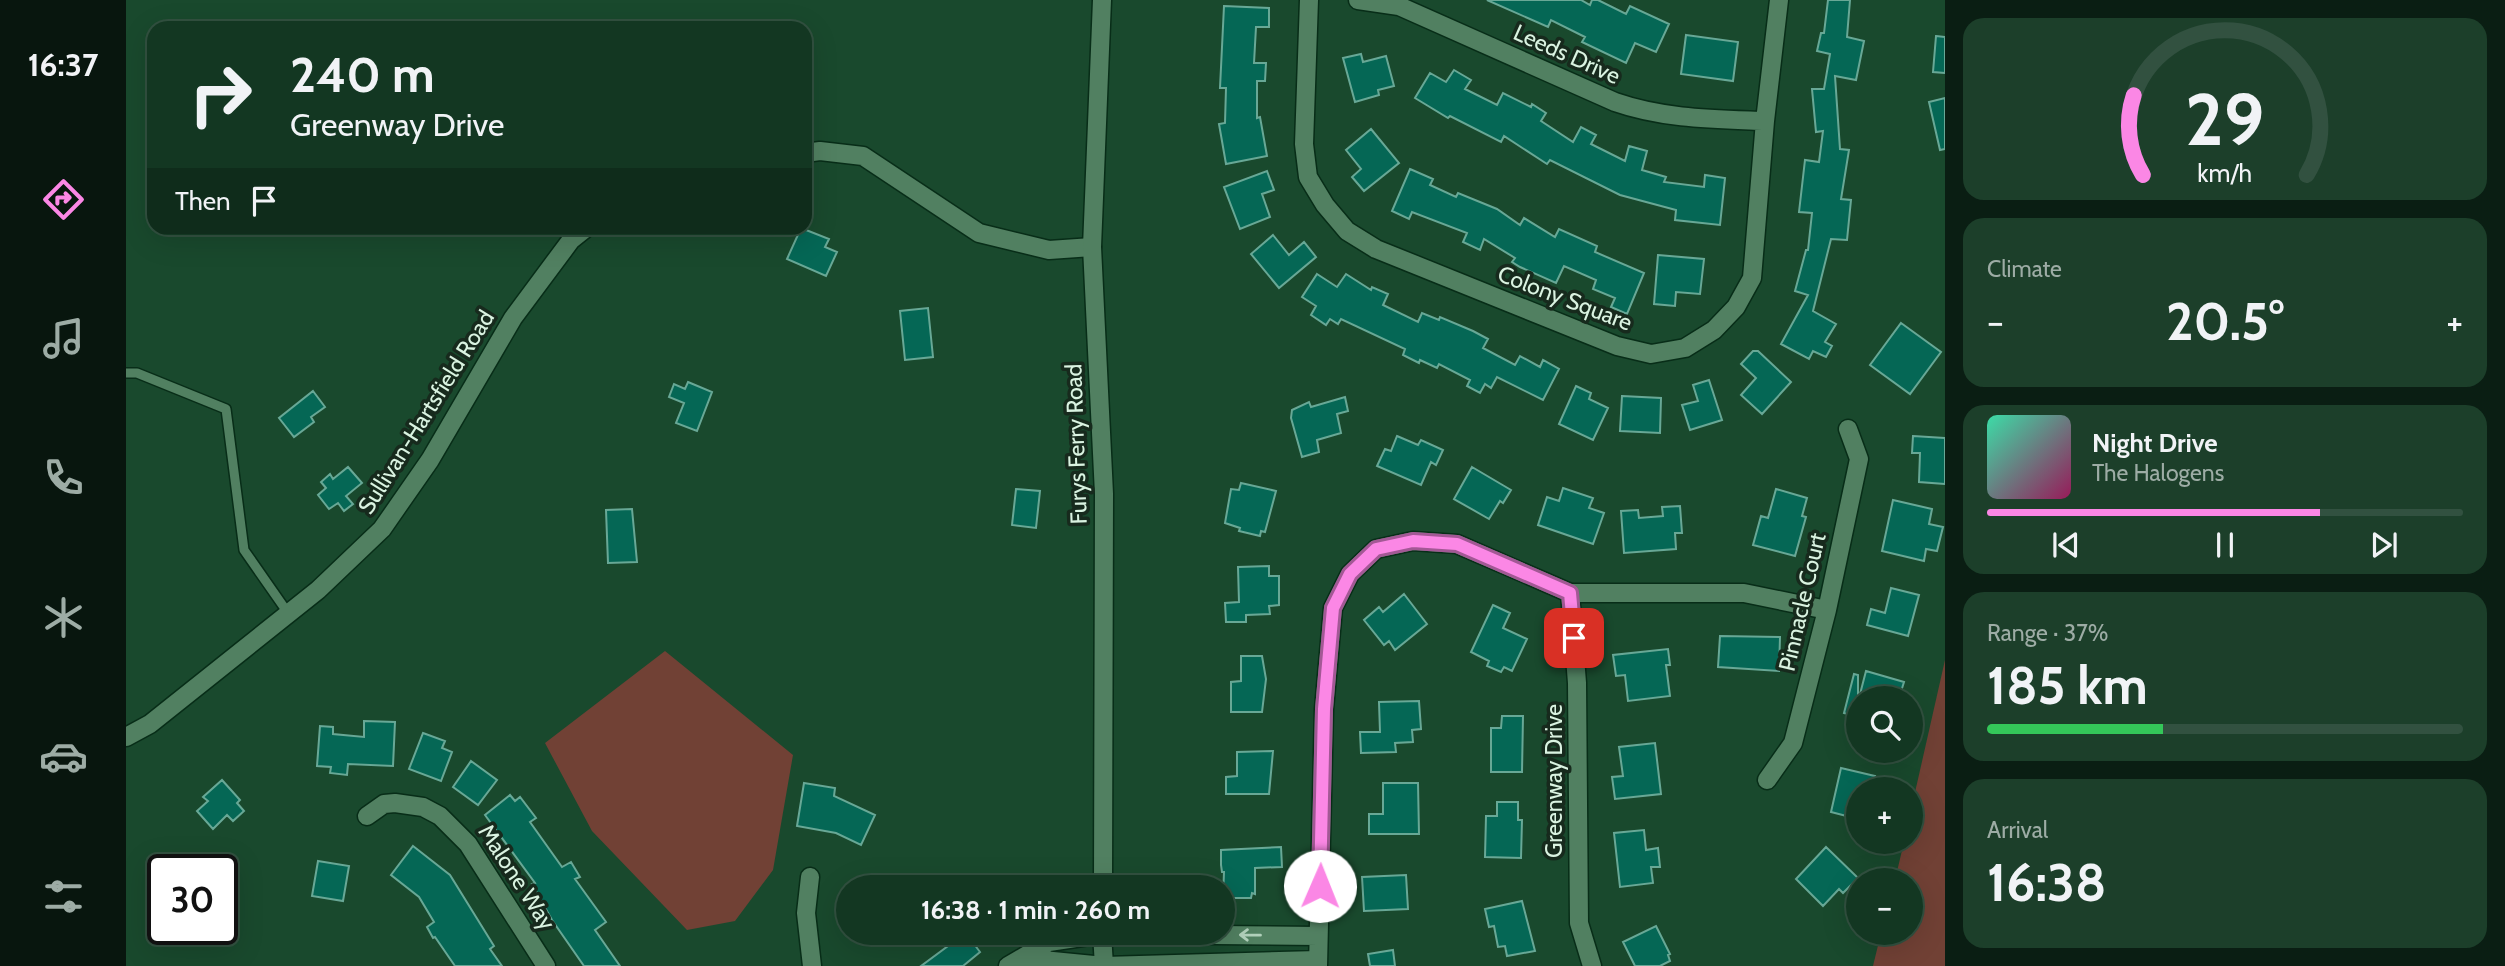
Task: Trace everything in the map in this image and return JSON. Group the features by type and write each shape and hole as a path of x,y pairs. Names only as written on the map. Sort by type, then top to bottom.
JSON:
{"street":[{"name":"Furys Ferry Road","path":"1102,0 1091,247 1104,494 1102,875"},
{"name":"Colony Square","path":"1308,0 1304,144 1308,177 1325,205 1347,231 1376,249 1617,346 1651,354 1685,348 1714,330 1735,307 1752,278 1765,121 1779,0"},
{"name":"Leeds Drive","path":"1358,0 1399,5 1615,102 1643,111 1673,117 1765,121"},
{"path":"812,152 863,156 979,233 1049,250 1091,247"},
{"name":"Sullivan-Hartsfield Road","path":"126,737 150,724 318,590 382,529 430,460 513,318 577,235"},
{"name":"Pinnacle Court","path":"1767,780 1793,743 1827,610 1859,459 1848,429"},
{"path":"1015,962 1104,966 1318,963 1324,709 1333,608 1350,574 1376,549 1413,541 1457,544 1570,593 1744,593 1827,610"},
{"name":"Greenway Drive","path":"1570,593 1577,683 1579,923 1592,966"},
{"name":"Malone Way","path":"367,816 384,804 395,803 423,807 440,816 468,844 546,966"},
{"path":"810,877 806,913 812,966"},
{"path":"1235,935 1318,936"},
{"path":"1015,962 1044,945"},
{"path":"1103,945 1104,966"}],"lane":[{"path":"126,373 137,373 226,408 244,550 288,613"}],"shaded area":[{"path":"665,651 793,755 773,870 735,921 687,930 592,831 545,743"},
{"path":"1945,660 1945,966 1873,966 1878,945 1923,945 1923,868 1898,868 1901,854 1923,854 1923,777 1918,777"}],"building":[{"path":"1487,0 1581,0 1590,5 1592,0 1598,0 1626,14 1630,6 1669,24 1656,52 1635,43 1626,63 1582,42 1585,37 1551,20 1548,27"},
{"path":"1828,0 1850,0 1847,37 1864,41 1856,80 1835,76 1840,149 1849,150 1841,199 1851,200 1847,240 1831,239 1813,311 1836,324 1825,342 1832,346 1826,357 1813,351 1809,359 1781,344 1808,295 1795,291 1808,250 1812,213 1799,212 1805,160 1819,162 1823,131 1816,132 1812,89 1824,89 1830,54 1817,51 1821,33 1824,33"},
{"path":"1224,6 1269,8 1269,27 1256,27 1254,63 1266,63 1265,81 1257,81 1257,118 1260,117 1267,156 1226,164 1219,124 1225,123 1226,88 1220,88"},
{"path":"1686,35 1738,42 1733,81 1681,74"},
{"path":"1936,36 1945,37 1945,73 1933,72"},
{"path":"1361,54 1363,62 1386,56 1394,86 1378,90 1379,95 1355,102 1343,58"},
{"path":"1454,70 1471,80 1465,89 1497,105 1503,93 1531,107 1532,104 1546,113 1541,121 1573,142 1581,127 1596,135 1591,144 1625,161 1629,146 1647,151 1642,170 1666,177 1664,182 1704,187 1705,175 1725,178 1720,225 1675,220 1676,210 1620,195 1550,160 1547,164 1504,136 1501,142 1450,116 1448,118 1415,98 1430,73 1446,82"},
{"path":"1945,98 1945,149 1940,150 1929,102"},
{"path":"1371,129 1399,163 1364,191 1352,177 1361,169 1346,150"},
{"path":"1410,169 1433,179 1430,185 1456,197 1458,193 1497,209 1520,225 1524,218 1555,237 1559,229 1597,246 1595,252 1644,273 1627,314 1611,307 1615,298 1593,289 1596,280 1564,266 1556,283 1520,267 1512,262 1515,258 1484,239 1480,250 1463,242 1467,233 1412,212 1409,219 1392,211"},
{"path":"1267,171 1274,190 1262,194 1270,217 1240,229 1224,187"},
{"path":"812,232 829,239 825,247 837,252 826,276 787,259 798,235 812,235"},
{"path":"1273,235 1289,255 1304,242 1316,257 1279,288 1251,254"},
{"path":"1658,255 1704,259 1700,294 1676,292 1675,306 1654,304"},
{"path":"1317,274 1337,287 1346,274 1371,290 1372,287 1388,294 1383,305 1418,322 1422,313 1439,320 1440,317 1473,331 1488,339 1483,348 1515,365 1520,356 1540,367 1543,360 1559,369 1543,400 1497,377 1491,388 1485,384 1480,393 1467,386 1470,380 1439,364 1437,368 1420,360 1419,363 1403,355 1405,349 1341,319 1338,324 1330,319 1326,325 1311,315 1316,306 1302,297"},
{"path":"928,308 933,357 905,360 900,311"},
{"path":"1901,323 1941,352 1910,394 1870,365"},
{"path":"1753,351 1758,351 1791,382 1762,414 1741,395 1756,378 1741,364"},
{"path":"1709,380 1722,420 1690,430 1682,405 1698,401 1693,385"},
{"path":"688,382 712,392 697,431 676,423 684,403 669,397 674,384 685,389"},
{"path":"1576,386 1591,393 1589,399 1608,408 1593,440 1559,424"},
{"path":"313,391 325,407 311,417 314,422 294,437 279,418"},
{"path":"1622,396 1661,398 1660,433 1620,431"},
{"path":"1345,397 1348,411 1337,414 1341,433 1317,440 1319,452 1302,457 1291,418 1292,410 1309,402 1311,407"},
{"path":"1397,436 1418,445 1421,440 1443,450 1436,465 1431,462 1421,485 1377,466 1385,449 1391,451"},
{"path":"1913,436 1945,438 1945,484 1919,482 1920,453 1912,453"},
{"path":"348,467 362,483 346,496 353,504 344,511 338,503 329,509 318,495 326,488 321,482 330,474 333,479"},
{"path":"1472,467 1511,490 1503,503 1500,501 1489,519 1454,499"},
{"path":"1241,483 1276,491 1265,532 1261,531 1260,536 1239,531 1240,528 1225,523 1231,489 1239,490"},
{"path":"1563,488 1593,498 1589,508 1604,513 1593,544 1538,525 1547,497 1559,501"},
{"path":"1016,489 1040,491 1036,528 1012,525"},
{"path":"1776,489 1807,498 1802,516 1806,517 1795,556 1753,545 1761,516 1768,518"},
{"path":"1893,500 1932,509 1929,524 1943,527 1937,551 1926,549 1924,561 1882,551"},
{"path":"1680,506 1682,533 1675,533 1676,549 1624,553 1621,511 1638,510 1639,518 1663,516 1662,507"},
{"path":"632,509 637,562 608,563 606,510"},
{"path":"1269,566 1269,576 1279,576 1279,605 1269,606 1270,614 1246,615 1246,622 1226,622 1225,603 1239,602 1238,567"},
{"path":"1891,588 1919,595 1908,636 1867,625 1871,609 1885,613"},
{"path":"1404,594 1427,624 1395,650 1389,641 1384,645 1364,620 1379,607 1383,612"},
{"path":"1493,605 1510,613 1503,628 1527,639 1512,671 1504,667 1501,672 1487,666 1489,661 1471,652"},
{"path":"1720,636 1780,637 1779,671 1718,667"},
{"path":"1668,649 1670,665 1666,665 1670,696 1628,701 1625,675 1616,676 1613,655"},
{"path":"1241,656 1262,656 1266,679 1262,712 1231,712 1231,682 1241,681"},
{"path":"1866,671 1904,682 1903,686 1862,686"},
{"path":"1854,674 1858,675 1858,686 1851,686"},
{"path":"1419,701 1421,729 1412,730 1413,742 1395,743 1396,752 1361,753 1360,732 1380,732 1379,702"},
{"path":"1502,716 1523,716 1522,772 1491,772 1491,728 1501,728"},
{"path":"364,721 395,722 393,766 348,764 347,775 330,773 331,767 317,766 320,726 333,727 333,734 364,737"},
{"path":"423,733 445,741 442,748 452,752 441,781 409,769"},
{"path":"1655,743 1661,794 1615,799 1612,777 1623,776 1619,747"},
{"path":"1273,751 1269,794 1226,794 1226,777 1237,776 1237,752"},
{"path":"471,761 497,780 478,805 453,787"},
{"path":"1841,768 1875,776 1846,777 1846,816 1831,812"},
{"path":"222,780 240,800 237,803 244,811 233,821 227,815 213,829 197,811 208,801 203,797"},
{"path":"804,783 835,788 834,796 875,815 861,845 836,833 797,826"},
{"path":"1383,783 1418,783 1419,834 1369,834 1369,814 1383,814"},
{"path":"510,795 515,801 520,797 536,818 530,822 562,867 571,862 580,877 575,879 606,922 595,930 620,966 584,966 552,920 532,884 535,883 485,815"},
{"path":"1497,802 1518,802 1518,820 1522,820 1521,858 1485,857 1486,816 1497,816"},
{"path":"1644,830 1646,850 1658,848 1660,867 1651,867 1653,883 1620,887 1614,833"},
{"path":"413,846 450,875 494,946 490,949 502,966 455,966 435,937 433,938 427,927 434,922 419,897 391,875"},
{"path":"1281,847 1282,867 1255,868 1255,894 1252,893 1251,898 1235,898 1235,875 1224,875 1222,872 1221,850"},
{"path":"1826,847 1848,868 1846,890 1843,893 1839,889 1823,906 1796,879"},
{"path":"318,861 349,866 343,901 312,896"},
{"path":"1406,875 1408,909 1364,911 1362,877"},
{"path":"1522,901 1535,951 1507,956 1505,946 1498,947 1494,926 1489,927 1485,909"},
{"path":"1656,926 1670,954 1670,961 1660,966 1635,966 1623,942"},
{"path":"949,945 975,945 980,952 963,966 921,966"},
{"path":"1393,950 1395,966 1370,966 1368,954"}],"route":[{"path":"1320,886 1324,709 1333,608 1350,574 1376,549 1413,541 1457,544 1570,593 1574,638"}]}
